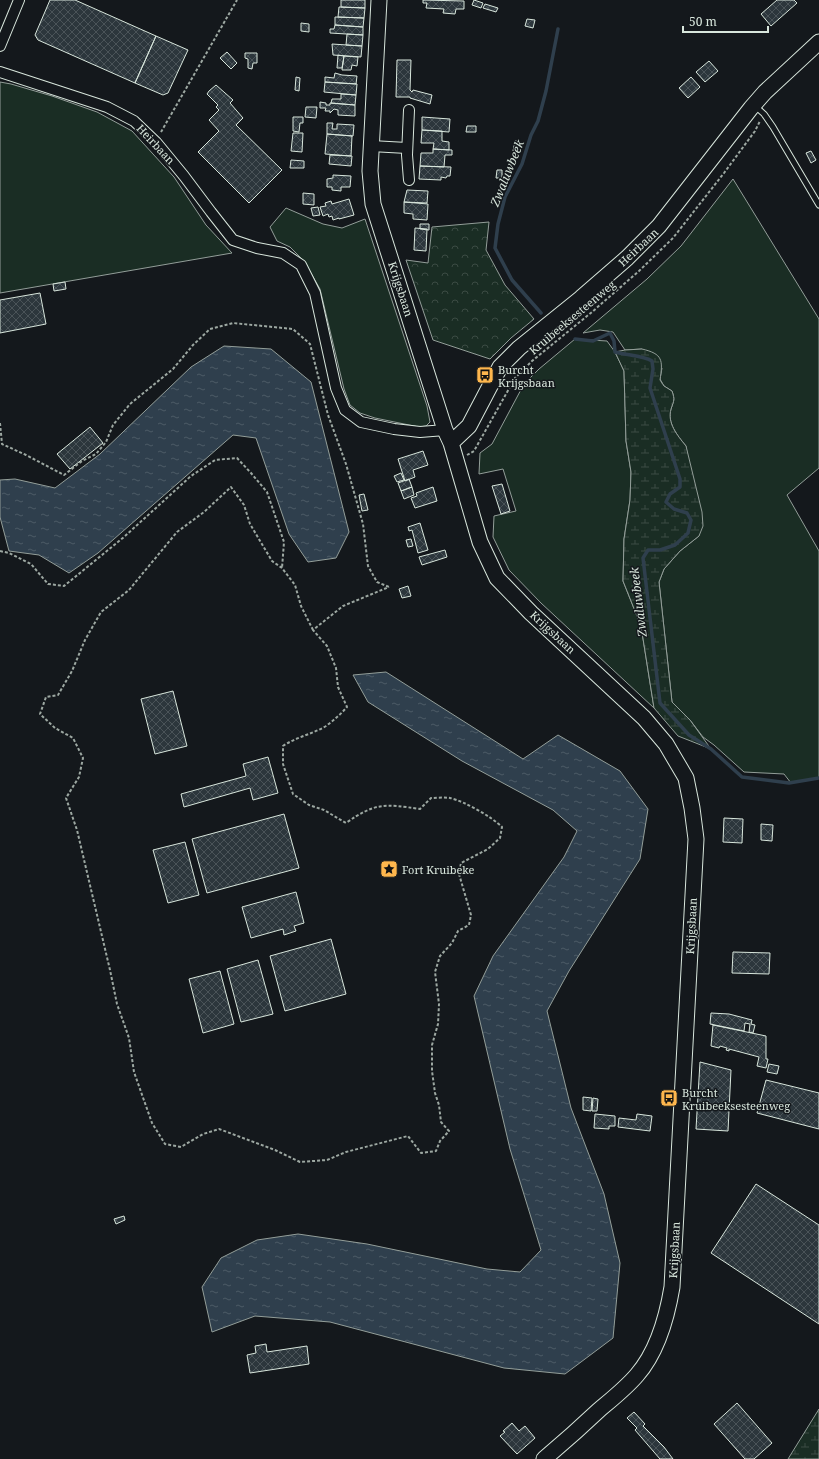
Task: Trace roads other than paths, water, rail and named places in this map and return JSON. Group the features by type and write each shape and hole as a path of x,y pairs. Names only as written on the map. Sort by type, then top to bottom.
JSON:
{"main road":[{"name":"Krijgsbaan","path":"379,0 370,171 373,204 456,459 480,542 498,578 531,613 644,718 666,744 686,778 696,839 672,1288 668,1310 652,1351 638,1374 619,1393 544,1459"},
{"name":"Heirbaan","path":"448,437 469,426 500,367 519,348 581,298 627,258 659,226 759,109 765,92 819,42"}],"street":[{"path":"0,46 19,0"},
{"name":"Heirbaan","path":"0,72 107,107 134,121 156,142 233,240 257,248 283,253 301,266 315,293 336,388 345,410 361,422 394,429 448,437"},
{"path":"409,110 407,148 409,180"},
{"path":"371,146 407,148"}],"lane":[{"path":"759,109 819,205"}],"water":[{"path":"224,346 271,349 311,382 349,532 336,558 308,562 289,534 256,438 233,435 98,553 69,573 39,555 9,551 0,517 0,480 15,479 55,488 100,454 191,367"},
{"path":"386,672 523,759 558,735 620,771 648,809 640,859 569,971 547,1011 571,1108 604,1194 620,1263 613,1338 565,1374 504,1368 330,1322 255,1316 212,1332 202,1287 221,1258 257,1240 298,1234 367,1244 487,1269 520,1272 541,1250 510,1149 474,996 493,956 564,857 577,831 553,810 462,761 368,702 353,675"}],"waterway":[{"name":"Zwaluwbeek","path":"541,313 512,280 495,248 498,224 505,197 522,164 531,135 538,121 546,91 558,29"},
{"name":"Zwaluwbeek","path":"575,339 593,341 610,333 614,341 615,352 645,358 652,361 653,369 650,388 680,479 680,487 670,494 666,502 674,509 687,513 691,520 688,533 675,545 660,550 648,550 643,558 660,703 689,735 711,749 742,777 789,783 819,778"}],"place":[{"name":"Burcht Krijgsbaan","path":"485,375"},
{"name":"Fort Kruibeke","path":"389,869"},
{"name":"Burcht Kruibeeksesteenweg","path":"669,1098"}]}
